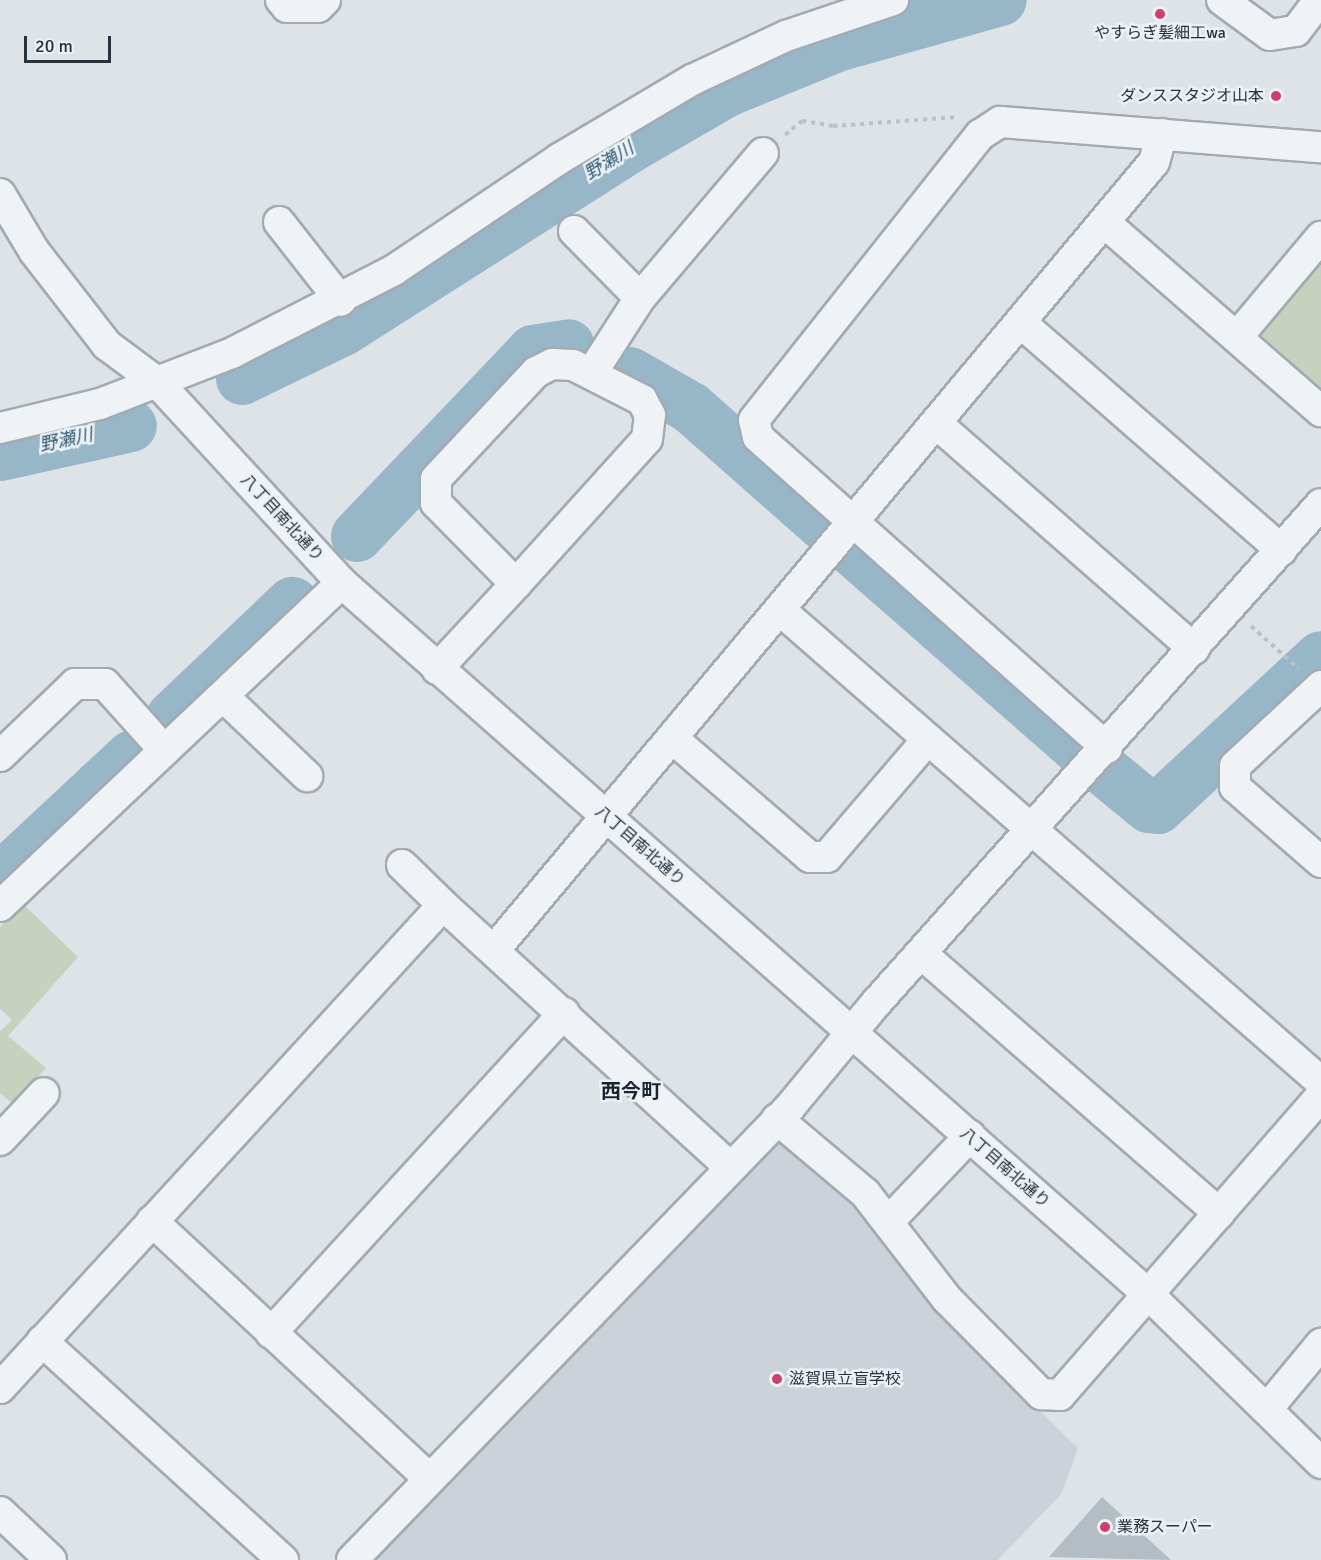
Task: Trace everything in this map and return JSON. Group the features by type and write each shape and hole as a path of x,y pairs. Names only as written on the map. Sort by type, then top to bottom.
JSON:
{"street":[{"path":"281,0 287,7 318,7 325,0"},
{"path":"0,428 100,404 158,383 341,301 559,159 692,80 786,36 892,0"},
{"path":"1222,0 1270,35 1296,31 1319,0"},
{"path":"1107,748 758,437 754,420 980,135 1000,122 1321,147"},
{"path":"495,949 1154,162 1162,135"},
{"path":"591,374 640,298 763,153"},
{"name":"八丁目南北通り","path":"0,194 34,251 106,345 158,383 342,583 1148,1294 1321,1462"},
{"path":"279,222 341,301"},
{"path":"1104,222 1321,411"},
{"path":"574,231 640,298"},
{"path":"1237,337 1321,237"},
{"path":"1020,322 1281,550"},
{"path":"437,669 516,584 647,439 650,415 642,400 573,365 552,363 536,372 436,479 436,503 516,584"},
{"path":"936,423 1194,649"},
{"path":"352,1560 729,1166 777,1119 1321,504"},
{"path":"0,906 164,750 224,697 342,583"},
{"path":"780,610 1321,1082"},
{"path":"1310,677 1235,766 1235,787 1321,862"},
{"path":"0,756 75,684 105,684 164,750"},
{"path":"224,697 307,776"},
{"path":"672,738 810,857 827,857 928,739"},
{"path":"402,865 729,1166"},
{"path":"0,1388 443,904"},
{"path":"923,954 1219,1213"},
{"path":"271,1333 564,1013"},
{"path":"0,1140 44,1093"},
{"path":"777,1119 847,1175 888,1222 947,1299 1041,1394 1060,1395 1321,1096"},
{"path":"888,1222 970,1137"},
{"path":"152,1221 429,1478"},
{"path":"42,1341 283,1560"},
{"path":"1268,1409 1321,1344"},
{"path":"0,1512 51,1560"}],"path":[{"path":"763,153 802,121 833,126 981,115 991,128"},
{"path":"1230,608 1310,677"}],"shaded area":[{"name":"滋賀県立盲学校","path":"776,1136 856,1198 935,1309 1078,1448 1062,1493 998,1560 376,1560"}],"green space":[{"path":"1321,260 1321,395 1267,349 1262,335 1265,324"},
{"path":"24,905 78,957 8,1036 46,1068 13,1104 0,1093 0,1031 12,1020 0,1009 0,927"}],"building":[{"name":"業務スーパー","path":"1102,1497 1171,1560 1049,1557"}],"waterway":[{"name":"野瀬川","path":"242,379 343,330 637,143 727,91 837,46 1001,0"},
{"path":"357,536 533,351 569,345"},
{"path":"630,373 691,408 826,527"},
{"name":"野瀬川","path":"0,455 131,426"},
{"path":"851,549 1083,752"},
{"path":"172,717 292,603"},
{"path":"1105,771 1149,807 1158,808 1321,657"},
{"path":"0,879 132,756"}],"place":[{"name":"やすらぎ髪細工wa","path":"1160,14"},
{"name":"ダンススタジオ山本","path":"1276,96"},
{"name":"滋賀県立盲学校","path":"777,1379"},
{"name":"業務スーパー","path":"1105,1527"}],"district":[{"name":"西今町","path":"631,1091"}]}
